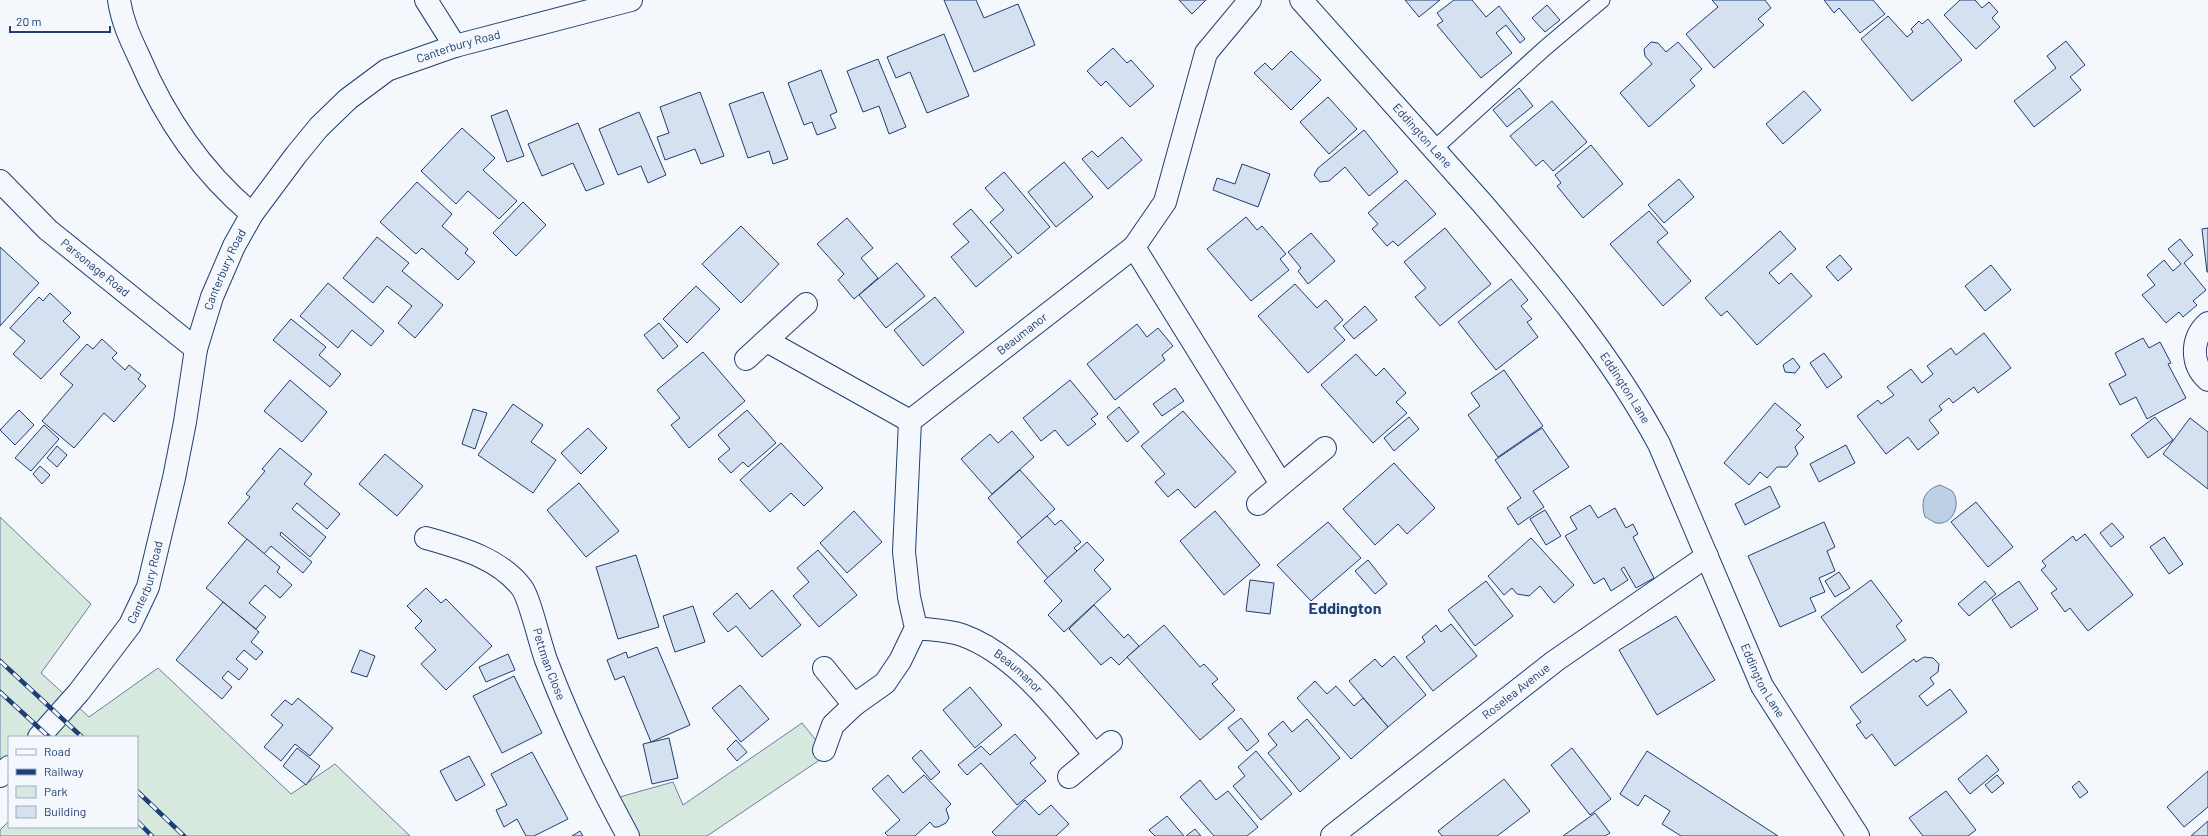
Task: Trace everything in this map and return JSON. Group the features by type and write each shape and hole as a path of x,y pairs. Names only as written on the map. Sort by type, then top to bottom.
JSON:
{"street":[{"path":"119,0 122,19 151,85 175,127 204,168 228,194 252,214"},
{"path":"426,0 455,46"},
{"name":"Canterbury Road","path":"39,736 79,692 130,624 148,587 174,478 185,422 196,349 212,298 234,246 252,214 296,155 320,127 348,99 387,70 455,46 631,0"},
{"name":"Beaumanor","path":"910,421 1134,247 1165,202 1206,53 1250,0"},
{"name":"Eddington Lane","path":"1301,0 1434,149 1542,274 1605,356 1640,408 1658,444 1762,686 1858,836"},
{"name":"Parsonage Road","path":"0,181 48,230 196,349"},
{"path":"1134,247 1281,484"},
{"path":"746,359 806,304"},
{"path":"2208,323 2197,339 2194,351 2196,363 2202,375 2208,380"},
{"path":"767,341 910,421 904,552 909,597 916,628 900,661 885,683 854,705 833,725 824,750"},
{"path":"1258,504 1325,448"},
{"name":"Pettman Close","path":"426,538 469,550 505,570 523,589 546,659 583,750 628,836"},
{"name":"Roselea Avenue","path":"1332,836 1555,661 1707,556"},
{"name":"Beaumanor","path":"916,628 962,635 1003,657 1103,748 1069,777"},
{"path":"824,668 854,705"},
{"path":"0,776 8,768"}],"lane":[{"path":"1434,149 1546,48 1602,0"}],"green space":[{"path":"0,517 91,604 41,673 89,717 158,668 291,794 335,764 410,836 0,836 0,830 8,822 8,828 138,828 138,736 8,736 8,769 0,761"},
{"path":"802,723 824,750 824,757 707,836 628,836 609,800 673,782 683,805"}],"water":[{"path":"1940,485 1952,491 1955,496 1956,507 1954,513 1947,521 1936,523 1925,517 1923,501 1930,490"}],"building":[{"path":"944,0 976,0 984,18 1018,4 1035,45 974,72"},
{"path":"1179,0 1206,0 1192,14"},
{"path":"1405,0 1440,0 1419,17"},
{"path":"1454,0 1472,0 1486,17 1499,6 1525,39 1520,43 1506,25 1496,33 1512,53 1481,78 1437,25 1443,21 1437,13"},
{"path":"1712,0 1765,0 1771,8 1758,19 1764,25 1714,68 1686,34 1718,7"},
{"path":"1824,0 1873,0 1885,14 1860,33 1839,8 1834,13"},
{"path":"1960,0 1975,0 1982,8 1989,2 1998,12 1992,18 2000,27 1976,49 1944,15"},
{"path":"1547,5 1560,20 1545,32 1532,18"},
{"path":"1888,16 1907,37 1913,32 1911,29 1919,21 1922,24 1928,19 1962,60 1912,101 1861,39"},
{"path":"944,34 969,96 927,113 910,72 896,78 887,57"},
{"path":"2066,41 2085,65 2070,77 2081,90 2034,127 2014,101 2056,68 2047,56"},
{"path":"1651,42 1658,43 1666,52 1678,42 1702,69 1690,80 1695,86 1649,127 1620,93 1652,64 1645,56 1644,49"},
{"path":"1113,48 1127,63 1131,60 1154,86 1130,107 1106,81 1101,86 1087,71"},
{"path":"1291,51 1321,80 1291,110 1254,73 1265,63 1272,70"},
{"path":"878,59 906,127 889,134 879,106 863,112 847,71"},
{"path":"821,70 837,112 830,115 836,128 817,135 812,122 804,125 788,83"},
{"path":"1519,88 1533,106 1507,127 1493,110"},
{"path":"1804,91 1821,110 1783,144 1766,124"},
{"path":"700,92 724,156 701,164 695,149 665,160 657,137 669,133 660,107"},
{"path":"763,92 788,159 773,164 769,151 748,158 729,104"},
{"path":"1328,97 1357,129 1329,154 1300,122"},
{"path":"1552,101 1587,142 1553,171 1543,160 1536,166 1510,136"},
{"path":"507,110 524,156 507,162 491,116"},
{"path":"639,112 666,175 648,183 641,166 618,175 599,129"},
{"path":"578,123 604,184 586,191 573,163 542,176 528,144"},
{"path":"462,128 495,158 483,170 517,201 499,219 468,191 456,204 421,171"},
{"path":"1364,130 1398,172 1369,196 1345,167 1329,181 1320,182 1314,175 1318,168"},
{"path":"1122,137 1142,160 1108,189 1082,159 1092,151 1098,157"},
{"path":"1591,145 1623,184 1583,218 1557,186 1561,183 1555,175"},
{"path":"1064,162 1093,197 1056,227 1028,192"},
{"path":"1242,164 1270,174 1258,207 1213,190 1217,178 1235,184"},
{"path":"1004,172 1050,227 1018,254 990,222 1004,210 985,188"},
{"path":"1679,179 1694,197 1664,223 1648,205"},
{"path":"1406,180 1436,214 1398,246 1393,241 1387,246 1372,229 1378,224 1368,213"},
{"path":"417,182 452,214 442,226 468,249 465,253 475,262 458,280 422,248 416,254 380,222"},
{"path":"523,202 546,225 516,256 493,233"},
{"path":"971,209 1012,257 976,287 951,257 969,242 953,224"},
{"path":"1649,211 1668,233 1657,242 1691,281 1663,306 1610,244"},
{"path":"1246,217 1257,230 1262,226 1286,254 1280,259 1289,270 1251,301 1207,249"},
{"path":"847,218 873,248 861,258 878,278 854,299 838,280 844,274 817,244"},
{"path":"741,226 779,264 741,303 702,264"},
{"path":"1445,228 1491,284 1440,326 1415,297 1426,288 1404,262"},
{"path":"2208,228 2208,272 2207,272 2202,229"},
{"path":"1780,231 1796,249 1769,273 1779,284 1791,273 1812,296 1757,345 1727,311 1721,316 1705,298"},
{"path":"1311,233 1335,261 1308,284 1298,271 1301,268 1288,252"},
{"path":"377,237 409,263 402,271 443,305 415,338 398,323 412,306 387,286 373,303 343,278"},
{"path":"2180,239 2193,255 2184,263 2206,290 2193,301 2197,305 2183,317 2179,312 2166,323 2142,295 2155,285 2147,275 2164,260 2173,271 2181,264 2168,249"},
{"path":"0,247 39,283 0,326"},
{"path":"1840,255 1852,269 1838,281 1826,267"},
{"path":"897,263 925,296 886,328 859,295"},
{"path":"1991,265 2011,290 1985,311 1965,286"},
{"path":"1511,279 1528,300 1521,306 1532,319 1527,322 1538,337 1496,370 1458,322"},
{"path":"328,283 384,331 371,346 352,330 338,348 300,316"},
{"path":"1295,284 1317,308 1326,300 1343,320 1334,328 1345,340 1308,373 1258,316"},
{"path":"696,286 720,309 687,343 663,319"},
{"path":"50,293 71,313 63,321 80,337 41,379 13,354 25,341 10,328 39,297 43,301"},
{"path":"935,297 964,332 923,366 894,330"},
{"path":"1365,306 1377,320 1354,339 1343,326"},
{"path":"291,319 326,347 319,355 341,374 330,387 273,340"},
{"path":"659,323 678,346 663,359 644,335"},
{"path":"1137,324 1147,337 1158,328 1173,346 1162,355 1165,360 1115,400 1087,364"},
{"path":"1984,333 2011,368 1978,393 1974,387 1953,403 1949,398 1939,406 1942,410 1929,420 1939,433 1918,450 1908,437 1886,454 1857,416 1878,400 1881,404 1894,395 1887,387 1911,369 1922,383 1933,374 1927,366 1951,348 1956,355"},
{"path":"2143,338 2149,348 2160,342 2171,363 2168,364 2186,398 2147,419 2136,397 2120,405 2109,384 2126,375 2115,353"},
{"path":"102,339 117,353 112,358 125,370 129,365 141,375 138,379 146,386 114,422 104,413 74,448 42,421 73,385 60,374 87,344 93,349"},
{"path":"703,352 745,401 689,448 671,425 680,418 657,390"},
{"path":"1824,353 1842,377 1827,388 1810,363"},
{"path":"1356,354 1376,376 1384,368 1406,393 1396,402 1407,413 1373,443 1321,385"},
{"path":"1793,358 1800,367 1795,373 1785,372 1783,365"},
{"path":"1504,370 1543,426 1498,457 1468,415 1480,406 1471,393"},
{"path":"290,380 327,412 302,442 264,411"},
{"path":"1070,380 1098,414 1091,419 1096,424 1068,446 1055,430 1041,441 1023,418"},
{"path":"1175,388 1184,401 1162,416 1153,404"},
{"path":"1775,403 1801,425 1796,430 1804,437 1795,447 1798,454 1787,467 1777,467 1767,478 1760,472 1749,485 1724,463"},
{"path":"513,404 543,425 531,442 556,460 533,493 478,455"},
{"path":"1119,407 1139,432 1127,442 1107,417"},
{"path":"473,409 487,413 475,449 462,444"},
{"path":"19,410 34,425 15,445 0,430"},
{"path":"747,410 776,443 748,467 743,462 731,473 718,459 730,449 718,435"},
{"path":"1183,411 1236,472 1195,508 1178,489 1168,497 1155,482 1165,474 1141,446"},
{"path":"1409,417 1419,429 1394,451 1384,438"},
{"path":"2155,417 2173,440 2148,458 2131,435"},
{"path":"2190,418 2208,432 2208,489 2163,454"},
{"path":"44,425 59,439 31,471 15,458"},
{"path":"588,428 607,448 581,474 561,453"},
{"path":"1542,428 1569,467 1533,491 1544,507 1518,525 1507,508 1521,498 1495,460"},
{"path":"1012,431 1034,457 992,494 961,459 990,434 998,443"},
{"path":"781,443 823,488 804,506 791,493 770,512 740,480"},
{"path":"1846,445 1855,463 1819,482 1810,464"},
{"path":"57,446 67,455 57,467 47,458"},
{"path":"280,448 312,474 304,484 340,514 327,529 297,503 292,509 326,537 310,557 281,532 280,535 312,562 303,573 271,546 264,554 228,523 250,497 246,494 265,471 262,469"},
{"path":"385,454 423,486 397,516 359,484"},
{"path":"1394,463 1435,508 1407,534 1398,524 1375,545 1343,509"},
{"path":"40,466 50,475 42,484 33,474"},
{"path":"1020,470 1055,509 1022,538 988,498"},
{"path":"579,483 619,531 586,557 547,510"},
{"path":"1770,486 1780,507 1745,525 1735,504"},
{"path":"1976,502 2013,547 1988,567 1951,522"},
{"path":"1590,505 1598,518 1615,508 1626,528 1633,524 1638,534 1633,537 1654,578 1636,588 1624,567 1621,569 1628,580 1611,591 1604,578 1594,584 1565,536 1577,529 1570,517"},
{"path":"1545,510 1561,536 1546,545 1530,519"},
{"path":"854,511 882,542 847,573 820,543"},
{"path":"1215,511 1260,565 1224,595 1180,541"},
{"path":"1047,516 1055,525 1061,520 1081,542 1074,548 1077,551 1048,578 1017,542"},
{"path":"1328,522 1361,558 1311,601 1277,565"},
{"path":"1824,522 1835,547 1827,551 1835,571 1819,578 1825,592 1810,598 1816,611 1780,627 1748,556"},
{"path":"2112,523 2124,537 2111,547 2100,533"},
{"path":"2085,534 2133,595 2088,631 2070,608 2065,612 2051,593 2057,589 2041,570 2046,566 2042,561 2073,536 2076,541"},
{"path":"2164,537 2183,564 2169,574 2150,547"},
{"path":"1531,538 1574,585 1554,603 1540,586 1529,596 1517,594 1512,588 1504,595 1488,576"},
{"path":"247,539 280,567 277,572 292,585 280,598 265,585 249,603 266,617 256,629 206,588"},
{"path":"1087,542 1104,560 1094,570 1111,589 1064,632 1048,615 1062,601 1044,581"},
{"path":"818,550 857,595 819,627 793,596 809,582 797,568"},
{"path":"636,555 659,627 618,639 596,567"},
{"path":"1368,560 1387,584 1375,594 1355,571"},
{"path":"1839,572 1850,588 1835,597 1825,581"},
{"path":"1250,580 1274,583 1270,614 1246,611"},
{"path":"1871,580 1902,621 1896,626 1906,640 1862,673 1821,617"},
{"path":"1486,581 1513,616 1475,646 1448,610"},
{"path":"1985,581 1996,594 1969,616 1958,604"},
{"path":"2019,581 2038,609 2011,628 1992,600"},
{"path":"426,588 441,603 446,599 492,646 446,690 421,664 436,650 415,628 422,621 407,606"},
{"path":"772,590 801,625 762,657 736,626 728,632 713,614 737,593 750,609"},
{"path":"223,602 259,632 251,642 263,652 256,660 244,650 236,659 248,669 239,680 228,671 222,678 232,687 222,699 176,660"},
{"path":"1094,605 1124,638 1128,634 1139,646 1119,665 1111,657 1101,665 1069,629"},
{"path":"693,606 705,642 675,652 663,616"},
{"path":"1676,616 1715,680 1657,715 1619,650"},
{"path":"1451,624 1477,656 1433,691 1406,657 1425,642 1422,637 1436,625 1441,632"},
{"path":"1164,625 1200,667 1204,664 1218,679 1212,684 1235,710 1200,740 1127,657"},
{"path":"657,647 690,725 651,742 624,676 615,680 607,660 626,652 628,658"},
{"path":"360,650 375,656 367,677 351,672"},
{"path":"508,654 515,670 486,682 479,667"},
{"path":"1394,656 1426,695 1388,727 1349,681 1375,659 1382,667"},
{"path":"1924,657 1933,658 1939,664 1938,672 1930,678 1934,684 1919,696 1927,706 1950,689 1967,712 1895,766 1872,734 1866,739 1856,725 1861,722 1850,707 1914,659 1916,662"},
{"path":"514,676 542,733 502,753 473,696"},
{"path":"1315,681 1327,694 1336,686 1354,706 1363,698 1388,727 1351,759 1297,698"},
{"path":"740,685 769,719 741,742 712,708"},
{"path":"970,687 1002,725 975,748 943,710"},
{"path":"298,698 333,728 310,756 295,744 281,761 264,747 283,725 271,715 285,700 292,705"},
{"path":"1241,718 1259,741 1247,751 1228,728"},
{"path":"1307,719 1340,758 1300,792 1268,753 1277,745 1268,734 1283,721 1292,732"},
{"path":"1015,734 1036,758 1030,763 1046,781 1017,805 981,763 967,775 958,765 981,746 990,755"},
{"path":"669,738 678,778 652,784 643,744"},
{"path":"736,740 747,752 737,761 727,749"},
{"path":"297,748 320,766 306,785 283,766"},
{"path":"1572,748 1611,799 1590,815 1551,765"},
{"path":"921,750 940,772 931,780 912,758"},
{"path":"1256,751 1292,794 1261,820 1233,786 1245,776 1238,767"},
{"path":"1647,751 1778,836 1681,836 1662,824 1670,811 1645,795 1638,806 1620,794"},
{"path":"532,752 568,819 534,836 526,836 517,819 504,827 496,810 507,805 491,774"},
{"path":"1987,755 1999,770 1970,794 1958,779"},
{"path":"469,756 485,785 456,801 440,771"},
{"path":"2208,771 2208,807 2184,827 2167,807"},
{"path":"888,775 903,793 924,775 951,804 946,809 949,818 946,823 938,827 934,827 930,822 915,836 888,836 885,833 900,820 872,789"},
{"path":"1997,775 2004,783 1992,793 1985,785"},
{"path":"1504,779 1530,811 1497,836 1442,836 1438,831"},
{"path":"1200,780 1216,800 1228,791 1258,827 1247,836 1214,836 1180,797"},
{"path":"2079,781 2088,792 2080,798 2072,787"},
{"path":"1946,791 1976,830 1968,836 1923,836 1909,818"},
{"path":"1025,800 1039,815 1051,805 1069,824 1056,836 996,836 992,832"},
{"path":"1595,813 1610,833 1605,836 1563,836"},
{"path":"1167,816 1184,836 1155,836 1149,830"},
{"path":"2208,821 2208,836 2191,836"},
{"path":"1195,829 1201,836 1186,836"},
{"path":"580,831 583,836 572,836"}],"railway":[{"path":"0,661 81,736"},
{"path":"0,692 48,736"},
{"path":"138,792 184,836"},
{"path":"138,822 152,836"}],"district":[{"name":"Eddington","path":"1345,608"}]}
